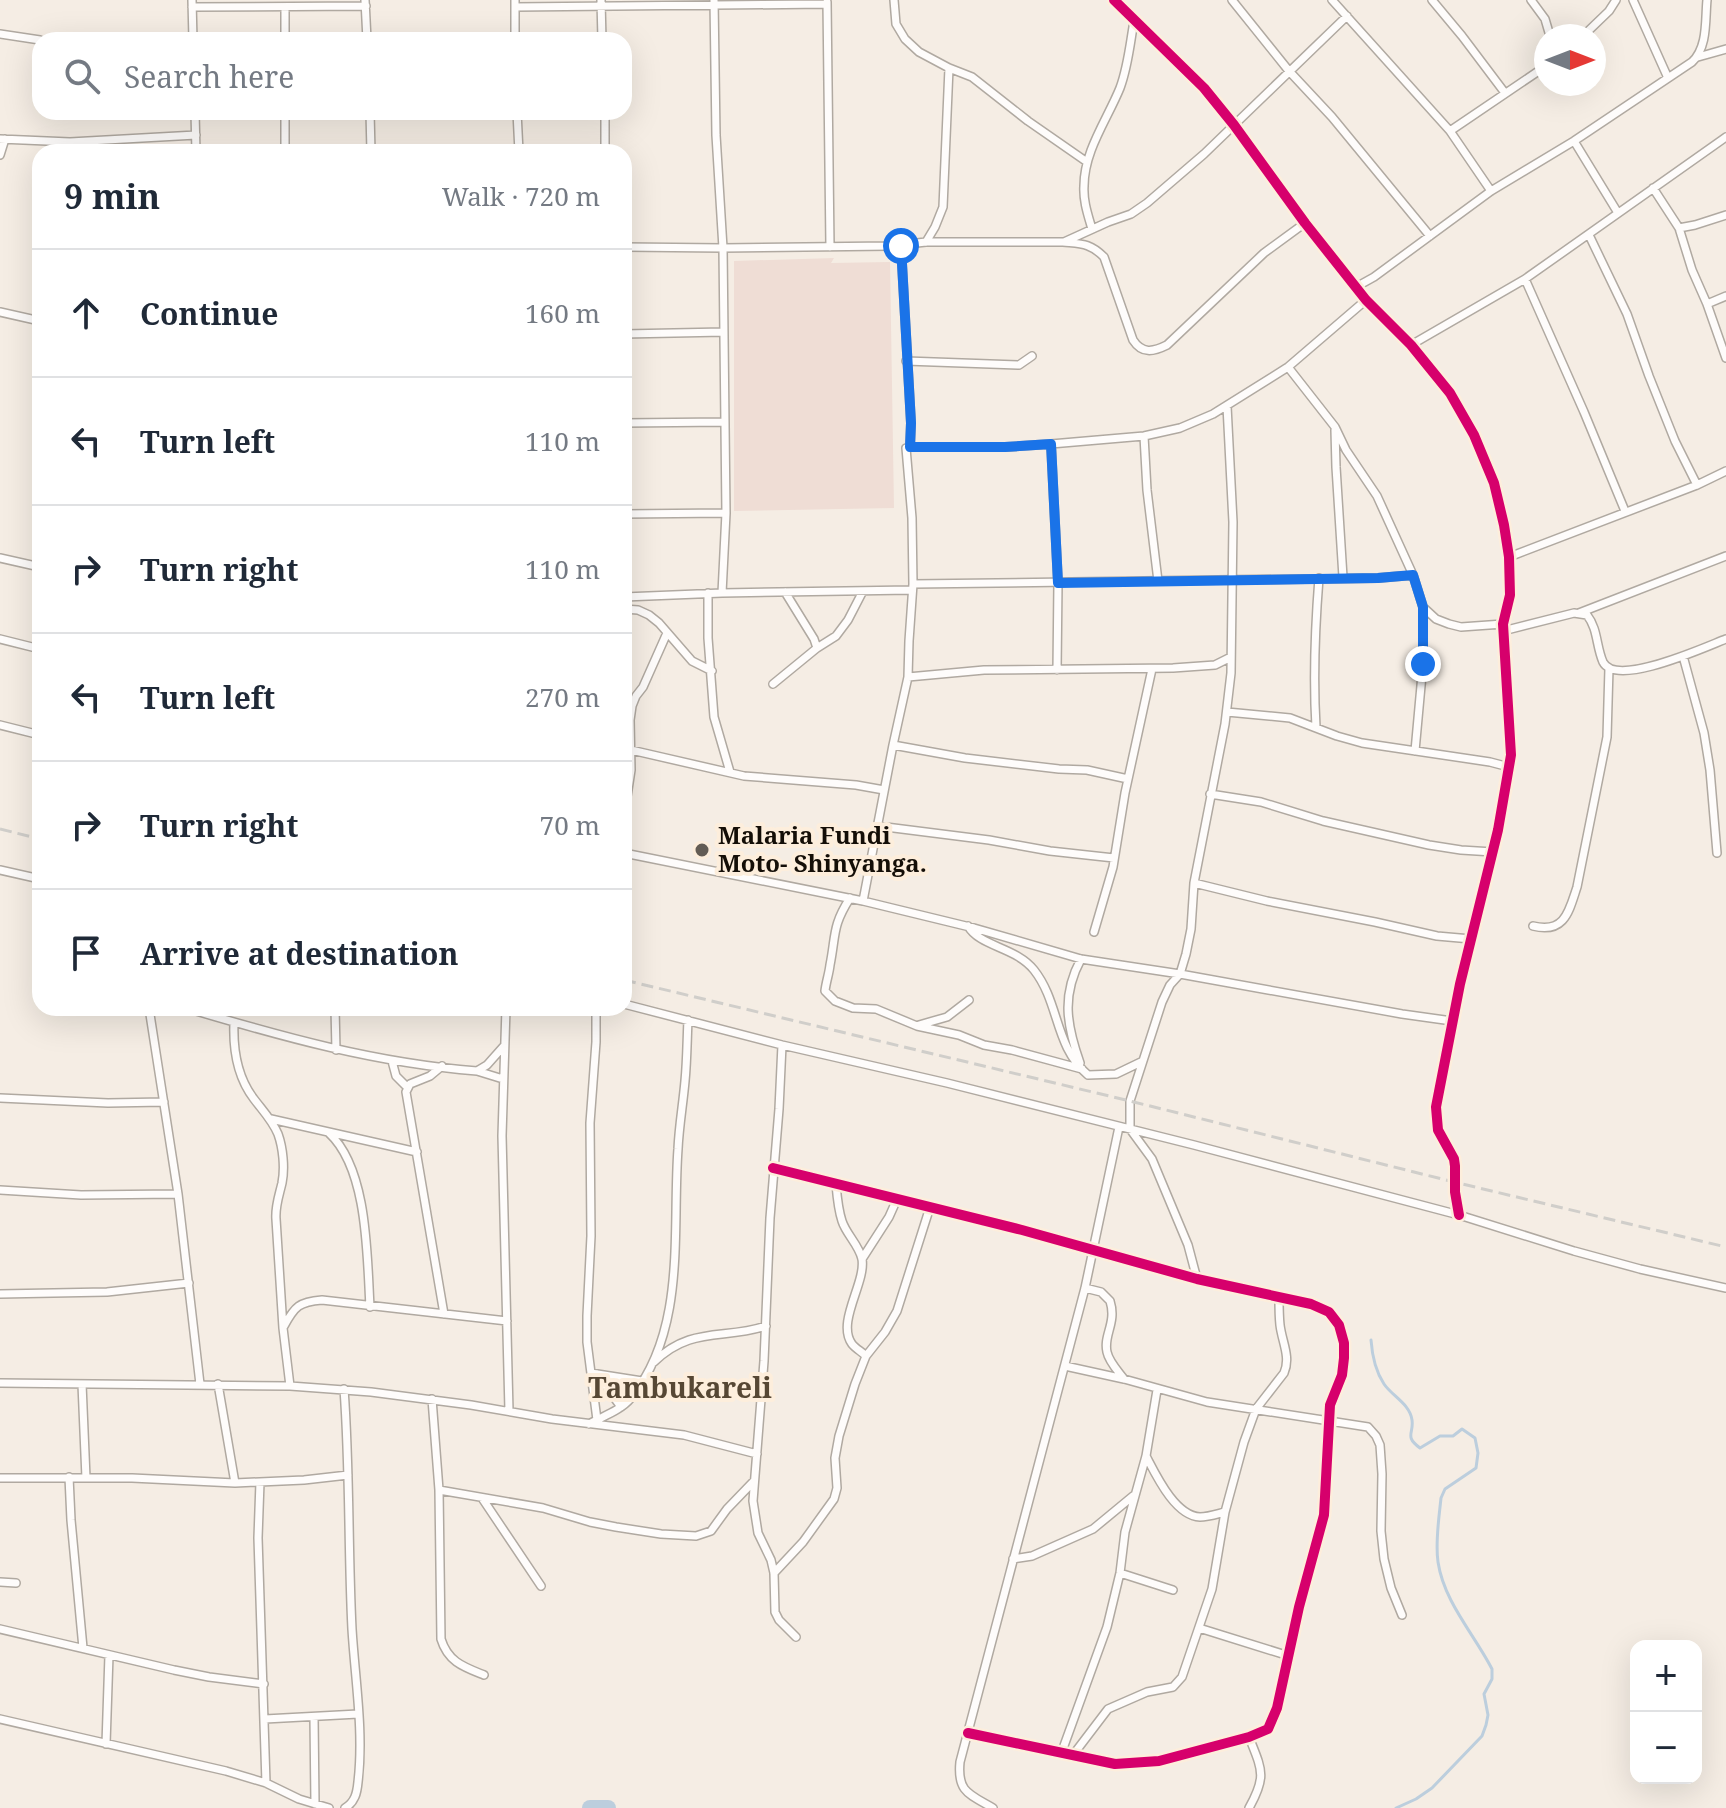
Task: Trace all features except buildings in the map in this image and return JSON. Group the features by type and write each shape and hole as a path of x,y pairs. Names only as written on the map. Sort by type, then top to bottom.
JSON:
{"street":[{"path":"894,0 896,24 905,39 919,52 972,77 1087,162"},
{"path":"1114,0 1204,88 1366,300 1411,345 1450,393 1474,435 1494,483 1509,557 1510,595 1503,628 1509,767 1493,852 1439,1081 1436,1119 1440,1138 1454,1159 1459,1215"},
{"path":"1232,0 1430,236"},
{"path":"1332,0 1450,131 1491,191"},
{"path":"1432,0 1505,93"},
{"path":"1531,0 1546,24"},
{"path":"1595,24 1616,0"},
{"path":"1633,0 1668,78"},
{"path":"1698,57 1704,38 1707,0"},
{"path":"714,2 716,135 723,248 726,513 722,593"},
{"path":"515,32 515,3 827,2 830,247"},
{"path":"193,32 192,4 285,8 304,4 366,3 367,32"},
{"path":"601,3 602,32"},
{"path":"285,8 285,32"},
{"path":"1063,242 1131,214 1147,203 1234,125 1347,16"},
{"path":"1092,229 1083,185 1087,162 1121,86 1134,21"},
{"path":"0,34 32,39"},
{"path":"1356,287 1491,191 1574,141 1698,57 1726,49"},
{"path":"926,242 943,207 949,68"},
{"path":"1450,131 1534,74"},
{"path":"195,120 196,144"},
{"path":"285,120 285,144"},
{"path":"370,120 371,144"},
{"path":"517,120 519,144"},
{"path":"605,120 605,144"},
{"path":"0,155 2,139 70,142 196,135"},
{"path":"1411,345 1525,279 1726,137"},
{"path":"1574,141 1618,213"},
{"path":"1653,188 1679,228 1726,358"},
{"path":"1679,228 1726,215"},
{"path":"632,247 901,246 926,242 1086,244 1104,257 1133,340 1138,347 1155,351 1167,345 1264,253 1305,223"},
{"path":"1589,235 1627,314 1675,441 1697,485"},
{"path":"901,246 910,447"},
{"path":"1525,279 1625,511"},
{"path":"1707,304 1726,296"},
{"path":"863,901 908,677 913,587 912,518 906,448 1051,444 1144,436 1180,428 1213,414 1288,367 1366,300"},
{"path":"0,312 32,319"},
{"path":"632,334 724,332"},
{"path":"906,361 1019,365 1032,356"},
{"path":"1288,367 1335,427 1346,450 1377,496 1413,575 1423,607 1423,664 1415,751"},
{"path":"1197,1279 1188,1245 1152,1159 1130,1129 1130,1101 1162,1002 1170,985 1180,974 1191,929 1194,883 1227,712 1233,522 1227,406"},
{"path":"632,423 725,422"},
{"path":"1335,427 1343,577"},
{"path":"1144,436 1158,581"},
{"path":"1051,444 1058,583 1057,670"},
{"path":"1509,557 1726,472"},
{"path":"632,514 726,513"},
{"path":"1423,607 1436,619 1449,624 1503,628 1579,613 1726,556"},
{"path":"0,558 32,565"},
{"path":"632,597 1413,575"},
{"path":"1316,727 1313,680 1319,578"},
{"path":"773,684 836,636 863,591"},
{"path":"785,592 817,648"},
{"path":"708,593 714,717 730,772"},
{"path":"632,610 649,615 692,661 712,671"},
{"path":"1579,613 1587,615 1594,623 1604,663 1616,671 1629,672 1726,639"},
{"path":"632,706 667,633"},
{"path":"0,639 32,647"},
{"path":"1683,656 1704,733 1717,853"},
{"path":"908,677 984,670 1152,669 1215,665 1231,657"},
{"path":"1533,926 1547,928 1562,922 1577,887 1607,737 1609,668"},
{"path":"1094,932 1114,858 1152,669"},
{"path":"1227,712 1290,718 1362,743 1509,767"},
{"path":"0,725 32,733"},
{"path":"893,745 965,758 1087,770 1128,779"},
{"path":"632,750 762,778 884,790"},
{"path":"1210,794 1261,802 1323,821 1429,845 1493,852"},
{"path":"878,826 1114,858"},
{"path":"632,855 863,901 968,926 1081,959 1452,1021"},
{"path":"0,870 32,877"},
{"path":"1194,883 1437,936 1471,939"},
{"path":"850,898 835,925 825,991 829,997 853,1008 876,1009 917,1026 1082,1069"},
{"path":"968,926 980,939 1023,958 1035,971 1047,990 1072,1059 1088,1075 1116,1074 1142,1061"},
{"path":"1081,959 1073,973 1069,991 1068,1024 1082,1069"},
{"path":"917,1026 947,1017 969,1000"},
{"path":"632,1006 1130,1129 1459,1215 1614,1262 1726,1288"},
{"path":"150,1016 178,1194 200,1384"},
{"path":"212,1016 336,1050 392,1061 477,1071 503,1079"},
{"path":"336,1016 336,1050"},
{"path":"506,1016 502,1197 509,1411"},
{"path":"596,1016 590,1134 591,1236 587,1342 594,1373 597,1420"},
{"path":"653,1363 669,1312 674,1278 678,1147 686,1076 688,1020"},
{"path":"234,1023 235,1053 245,1083 252,1097 271,1119 279,1136 283,1157 282,1185 275,1205 290,1386"},
{"path":"782,1045 754,1519 774,1573 775,1612 796,1637"},
{"path":"477,1071 504,1046"},
{"path":"392,1061 396,1076 407,1087"},
{"path":"442,1066 430,1076 407,1087 406,1098 444,1314"},
{"path":"0,1098 96,1103 164,1102"},
{"path":"271,1119 417,1152"},
{"path":"993,1808 966,1791 960,1783 960,1762 1085,1288 1119,1127"},
{"path":"329,1133 338,1141 349,1161 361,1206 370,1307"},
{"path":"773,1168 1197,1279 1323,1308 1339,1325 1342,1333 1342,1375 1330,1405 1324,1515 1273,1721 1268,1729 1249,1737 1151,1762 1115,1764 968,1733"},
{"path":"836,1184 842,1221 862,1259"},
{"path":"0,1190 81,1195 178,1194"},
{"path":"866,1356 852,1344 849,1335 850,1312 862,1259 897,1199"},
{"path":"774,1573 803,1542 834,1499 839,1436 855,1384 866,1356 897,1311 930,1207"},
{"path":"0,1294 107,1292 189,1283"},
{"path":"1085,1288 1101,1292 1110,1301 1113,1323 1107,1355 1124,1379"},
{"path":"1073,1755 1108,1709 1147,1692 1173,1687 1182,1677 1212,1589 1225,1512 1244,1442 1256,1409 1287,1366 1279,1320 1279,1297"},
{"path":"283,1328 296,1307 307,1301 322,1300 507,1321"},
{"path":"589,1424 621,1407 633,1396 653,1363 679,1343 697,1337 752,1331 766,1326"},
{"path":"1065,1366 1219,1405 1368,1427 1380,1445 1384,1559 1402,1615"},
{"path":"594,1373 642,1381"},
{"path":"594,1373 621,1407"},
{"path":"0,1383 218,1384 344,1389 684,1435 757,1454"},
{"path":"82,1384 86,1478"},
{"path":"218,1384 235,1483"},
{"path":"344,1389 359,1779 356,1796 345,1808"},
{"path":"1061,1754 1107,1627 1120,1573 1125,1532 1146,1456 1157,1390"},
{"path":"432,1399 439,1490 443,1645 456,1663 484,1675"},
{"path":"1146,1456 1164,1488 1183,1510 1200,1517 1225,1512"},
{"path":"0,1478 132,1478 235,1483 348,1475"},
{"path":"69,1477 83,1648"},
{"path":"439,1490 543,1508 603,1524 661,1534 696,1536 711,1531 754,1481"},
{"path":"260,1482 258,1538 266,1783"},
{"path":"1013,1559 1032,1556 1093,1529 1134,1494"},
{"path":"482,1498 541,1586"},
{"path":"1120,1573 1173,1590"},
{"path":"0,1582 16,1583"},
{"path":"1199,1628 1289,1656"},
{"path":"1,1631 209,1677 264,1684"},
{"path":"106,1744 109,1655"},
{"path":"265,1719 358,1714"},
{"path":"314,1717 315,1804"},
{"path":"0,1719 215,1768 266,1783 283,1793 329,1808"},
{"path":"1249,1737 1262,1772 1260,1786 1249,1808"}],"shaded area":[{"path":"834,258 831,263 890,262 894,508 734,511 734,261"}],"waterway":[{"path":"1371,1340 1381,1379 1411,1414 1411,1438 1415,1444 1420,1448 1440,1436 1453,1436 1462,1429 1475,1438 1478,1453 1476,1468 1445,1489 1441,1498 1437,1554 1446,1591 1492,1669 1492,1679 1484,1694 1488,1715 1482,1736 1432,1788 1396,1808"},
{"path":"590,1808 608,1808"}],"railway":[{"path":"0,829 32,837"},
{"path":"632,982 1726,1247"}],"cycle path":[{"path":"1114,0 1204,88 1366,300 1411,345 1450,393 1474,435 1494,483 1509,557 1510,595 1503,624 1511,755 1498,830 1460,984 1436,1107 1438,1130 1454,1159 1459,1215"},
{"path":"773,1168 1022,1230 1197,1279 1311,1304 1329,1312 1339,1325 1344,1358 1342,1375 1330,1405 1324,1515 1299,1607 1277,1708 1268,1729 1159,1761 1115,1764 968,1733"}],"place":[{"name":"Malaria Fundi Moto- Shinyanga.","path":"702,850"}],"district":[{"name":"Tambukareli","path":"680,1388"}],"route":[{"path":"901,246 910,447 1051,444 1058,583 1413,575 1423,607 1423,664"}]}
